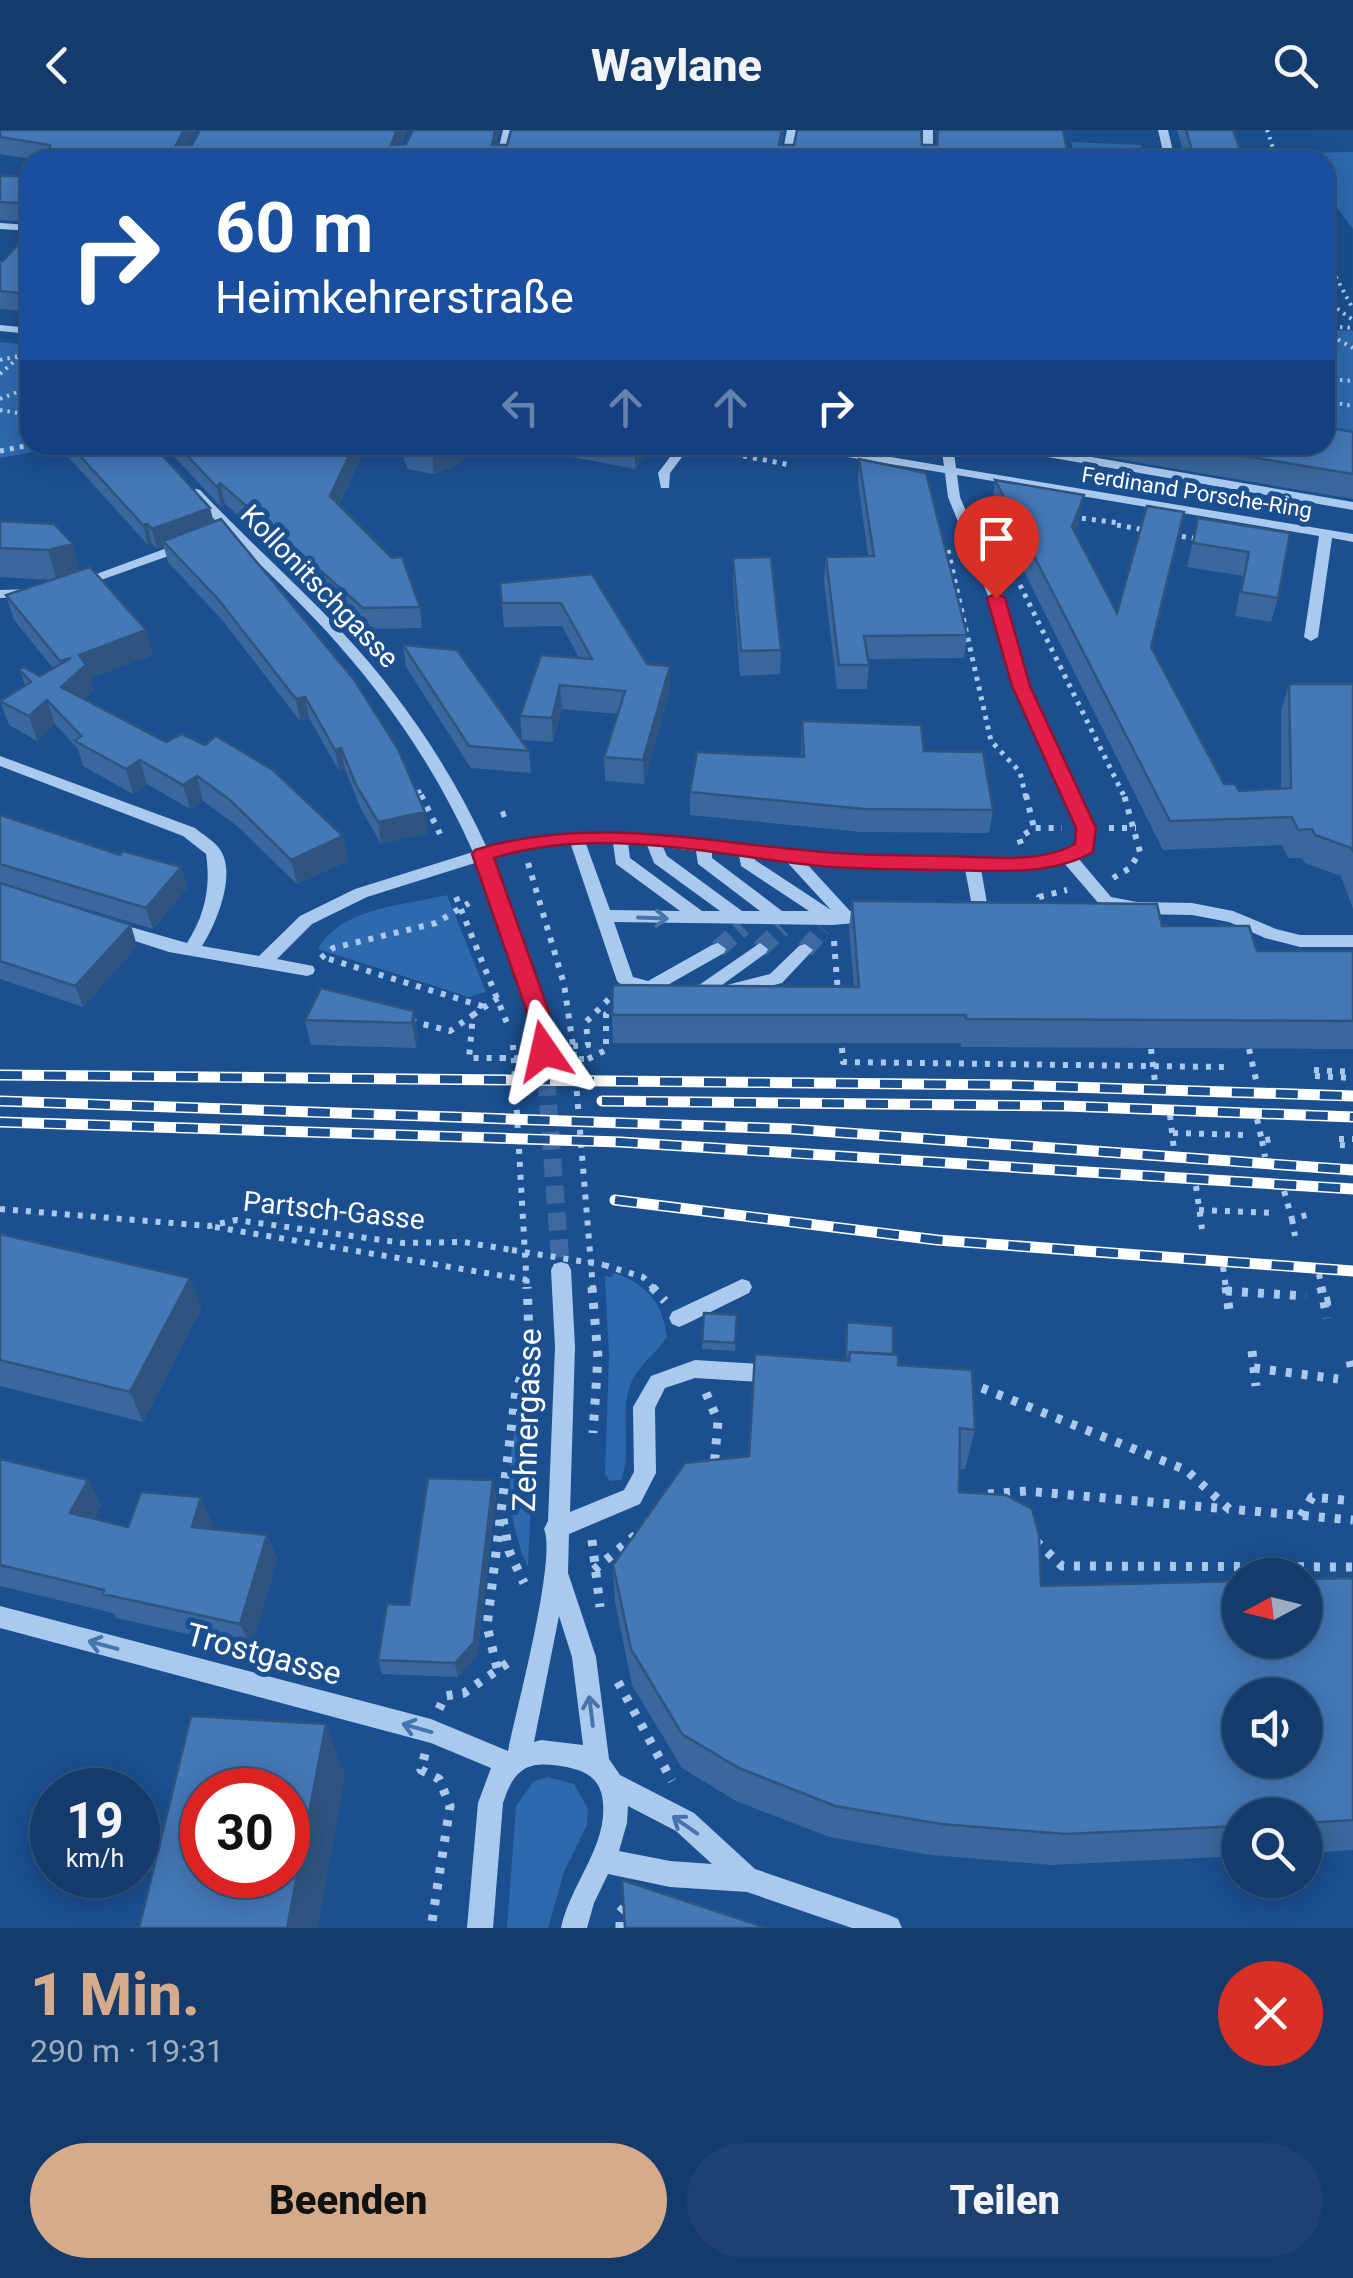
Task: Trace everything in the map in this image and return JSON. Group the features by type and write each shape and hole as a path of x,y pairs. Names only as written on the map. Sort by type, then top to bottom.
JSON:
{"street":[{"path":"664,484 664,473 678,455"},
{"name":"Ferdinand Porsche-Ring","path":"854,455 1353,538"},
{"path":"262,964 306,920 361,893 522,842 620,837 791,856 972,864 1028,863 1068,857 1085,847 1086,828 1021,686 996,598 954,498 948,455"},
{"path":"1058,455 1353,506"},
{"path":"1068,492 1080,459"},
{"path":"1198,513 1206,480"},
{"name":"Kollonitschgasse","path":"190,488 342,639 412,728 470,824 537,1009 544,1051"},
{"path":"211,536 229,530"},
{"path":"1311,638 1326,534"},
{"path":"60,588 194,542"},
{"path":"0,594 44,593"},
{"path":"0,762 188,832 214,852 218,874 216,905 190,950"},
{"path":"576,837 626,981 647,989 744,989 776,978 826,932"},
{"path":"620,837 622,860 702,919"},
{"path":"653,840 660,860 746,922"},
{"path":"704,845 704,860 785,922"},
{"path":"746,850 747,862 826,932"},
{"path":"791,856 826,932"},
{"path":"1068,857 1106,901 1137,908 1192,908 1300,941 1353,941"},
{"path":"947,915 965,914 980,904 972,864"},
{"path":"602,916 785,922 826,932 896,916"},
{"path":"94,922 190,950 308,970"},
{"path":"647,989 718,949"},
{"path":"705,989 760,950"},
{"name":"Zehnergasse","path":"480,1928 487,1897 490,1803 498,1776 514,1759 556,1572 564,1347 561,1270"},
{"path":"680,1318 742,1287"},
{"path":"556,1529 632,1498 645,1473 644,1407 658,1382 695,1369 788,1376"},
{"name":"Zehnergasse","path":"556,1572 584,1657 616,1825 576,1908 574,1928"},
{"name":"Trostgasse","path":"0,1618 430,1732 514,1759"},
{"path":"514,1759 558,1751 604,1774 685,1822 748,1880"},
{"path":"602,1860 670,1874 748,1880 889,1928"}],"path":[{"path":"1335,276 1353,309"},
{"path":"0,360 20,357"},
{"path":"0,374 20,357"},
{"path":"1096,522 1153,531"},
{"path":"944,533 991,741 1020,772 1034,828"},
{"path":"1172,534 1209,541"},
{"path":"1012,570 1100,743 1136,828 1140,850 1132,866 1118,876 1039,898 1042,926"},
{"path":"410,774 443,833 436,843"},
{"path":"501,814 513,811"},
{"path":"527,871 564,984 573,1046 597,1340 593,1435"},
{"path":"456,897 498,998 514,1050 527,1280 530,1340 527,1364 516,1390 487,1626 497,1668"},
{"path":"308,970 332,948 436,922 469,903"},
{"path":"839,1003 826,932 853,939"},
{"path":"281,942 485,1006"},
{"path":"398,1018 450,1031 498,998"},
{"path":"474,1015 470,1058 588,1059 606,1050 606,1014 619,1004 606,1001 586,1022 588,1045 573,1046"},
{"path":"840,1022 843,1062 1225,1066"},
{"path":"1151,1049 1156,1082"},
{"path":"1249,1050 1256,1084"},
{"path":"1314,1073 1353,1075"},
{"path":"1170,1115 1174,1150"},
{"path":"1257,1119 1265,1156"},
{"path":"1172,1133 1244,1135"},
{"path":"1262,1141 1276,1138"},
{"path":"1340,1142 1353,1143"},
{"path":"1196,1186 1202,1229"},
{"path":"1284,1192 1296,1236"},
{"name":"Partsch-Gasse","path":"0,1209 209,1226 236,1220 403,1243 463,1242 604,1265"},
{"path":"1199,1210 1274,1213"},
{"path":"1292,1218 1307,1215"},
{"path":"209,1226 527,1280"},
{"path":"1223,1267 1229,1310"},
{"path":"1318,1274 1327,1318"},
{"path":"1226,1290 1306,1296"},
{"path":"1324,1302 1340,1299"},
{"path":"1252,1352 1256,1386"},
{"path":"1350,1361 1353,1374"},
{"path":"1254,1368 1338,1379"},
{"path":"695,1369 718,1420 714,1472"},
{"path":"955,1387 982,1388 1186,1470 1229,1509"},
{"path":"702,1478 714,1472 734,1473"},
{"path":"968,1493 1026,1491 1353,1520"},
{"path":"988,1494 1000,1506"},
{"path":"1301,1516 1312,1498 1353,1501"},
{"path":"502,1511 510,1551 528,1602"},
{"path":"590,1516 603,1624"},
{"path":"594,1571 647,1525"},
{"path":"1024,1530 1062,1566 1353,1568"},
{"path":"431,1928 450,1806 439,1779 421,1770 430,1732 445,1696 464,1693 516,1658 538,1658"}],"shaded area":[{"path":"1071,142 1141,145 1142,150 1073,150"},
{"path":"1335,152 1353,152 1353,229 1335,205"},
{"path":"1335,330 1353,331 1353,450 1335,447"},
{"path":"0,342 20,344 20,454 0,458"},
{"path":"447,895 486,992 469,997 318,949 328,935 357,917"},
{"path":"614,1273 636,1283 651,1296 667,1336 630,1386 624,1469 621,1480 610,1481 605,1474 609,1356 605,1276"},
{"path":"537,1365 528,1567 513,1519 510,1465 519,1412"},
{"path":"547,1777 574,1784 588,1809 587,1825 564,1872 548,1928 507,1928 516,1806 533,1782"}],"building":[{"path":"0,130 184,130 176,145 192,145 200,130 397,130 391,145 406,144 413,130 495,130 492,145 507,145 511,130 782,130 779,145 794,145 797,130 921,130 922,145 937,145 938,130 1063,130 1067,150 49,150 50,145 0,137"},
{"path":"1186,130 1233,130 1240,150 1192,150"},
{"path":"0,176 20,176 20,203 0,202"},
{"path":"20,242 20,293 0,291 3,261"},
{"path":"1335,429 1353,432 1353,474 1239,455 1335,455"},
{"path":"79,455 162,455 210,508 152,529 143,525"},
{"path":"187,455 349,455 330,496 392,558 402,557 420,607 363,608 220,483 217,487"},
{"path":"859,459 926,473 967,635 864,636 869,665 839,665 826,557 874,556"},
{"path":"995,480 1084,495 1072,527 1117,613 1147,506 1184,512 1151,647 1224,784 1235,784 1239,791 1291,788 1289,684 1353,684 1353,852 1315,835 1312,829 1298,830 1292,817 1170,821"},
{"path":"1198,518 1290,533 1278,598 1241,592 1249,552 1193,543"},
{"path":"221,519 355,681 398,749 425,812 378,822 356,785 341,748 335,750 305,697 296,699 218,599 163,541"},
{"path":"0,521 54,524 73,544 48,550 0,548"},
{"path":"771,557 781,650 741,651 733,558"},
{"path":"90,567 146,630 79,655 86,665 61,687 166,742 182,734 205,745 216,736 273,770 343,836 291,860 230,800 197,776 183,785 140,760 126,769 75,741 81,736 47,700 29,716 0,701 31,682 20,670 23,667 40,676 71,658 60,661 6,595"},
{"path":"592,574 647,664 670,666 643,760 604,757 625,691 560,685 552,718 520,716 541,655 592,659 561,603 502,603 500,583"},
{"path":"403,645 457,650 529,751 469,746"},
{"path":"802,721 921,725 924,751 983,752 993,810 864,809 690,792 697,752 804,757"},
{"path":"0,815 120,855 123,851 181,867 146,908 0,864"},
{"path":"0,883 131,925 75,986 0,961"},
{"path":"852,901 1157,904 1162,926 1249,926 1257,951 1353,951 1353,1021 612,1015 613,985 859,987"},
{"path":"321,988 414,1011 412,1023 305,1020"},
{"path":"0,1234 190,1278 130,1392 0,1360"},
{"path":"704,1313 737,1315 735,1343 702,1341"},
{"path":"847,1322 893,1326 893,1354 850,1352 846,1360"},
{"path":"850,1352 898,1355 898,1365 972,1370 975,1430 960,1428 959,1492 1006,1495 1032,1509 1039,1535 1041,1586 1222,1581 1222,1658 1322,1658 1322,1579 1353,1578 1353,1820 1322,1822 1322,1798 1222,1798 1222,1827 1065,1834 941,1824 835,1806 739,1768 682,1734 631,1649 613,1565 685,1463 749,1456 755,1354 849,1361"},
{"path":"0,1459 88,1480 70,1513 128,1527 141,1492 201,1497 192,1527 267,1535 240,1624 103,1594 104,1590 0,1565"},
{"path":"428,1478 493,1480 474,1642 455,1663 378,1660 387,1604 409,1605"},
{"path":"191,1716 326,1724 310,1808 310,1768 180,1768 180,1898 293,1898 287,1928 139,1928 146,1898 160,1898 160,1842"},
{"path":"622,1880 767,1928 625,1928"}],"tunnel":[{"path":"718,949 743,927"},
{"path":"760,949 782,928"},
{"path":"805,950 823,929"},
{"path":"544,1051 561,1270"}],"railway":[{"path":"0,1075 1008,1085 1353,1096"},
{"path":"0,1101 792,1129 1353,1170"},
{"path":"602,1101 1066,1106 1353,1117"},
{"path":"0,1122 620,1142 1353,1189"},
{"path":"615,1200 937,1240 1353,1271"}],"route":[{"path":"544,1051 537,1009 482,854 522,842 576,837 620,837 827,860 972,864 1028,863 1068,857 1085,847 1086,828 1021,686 996,598"}]}
